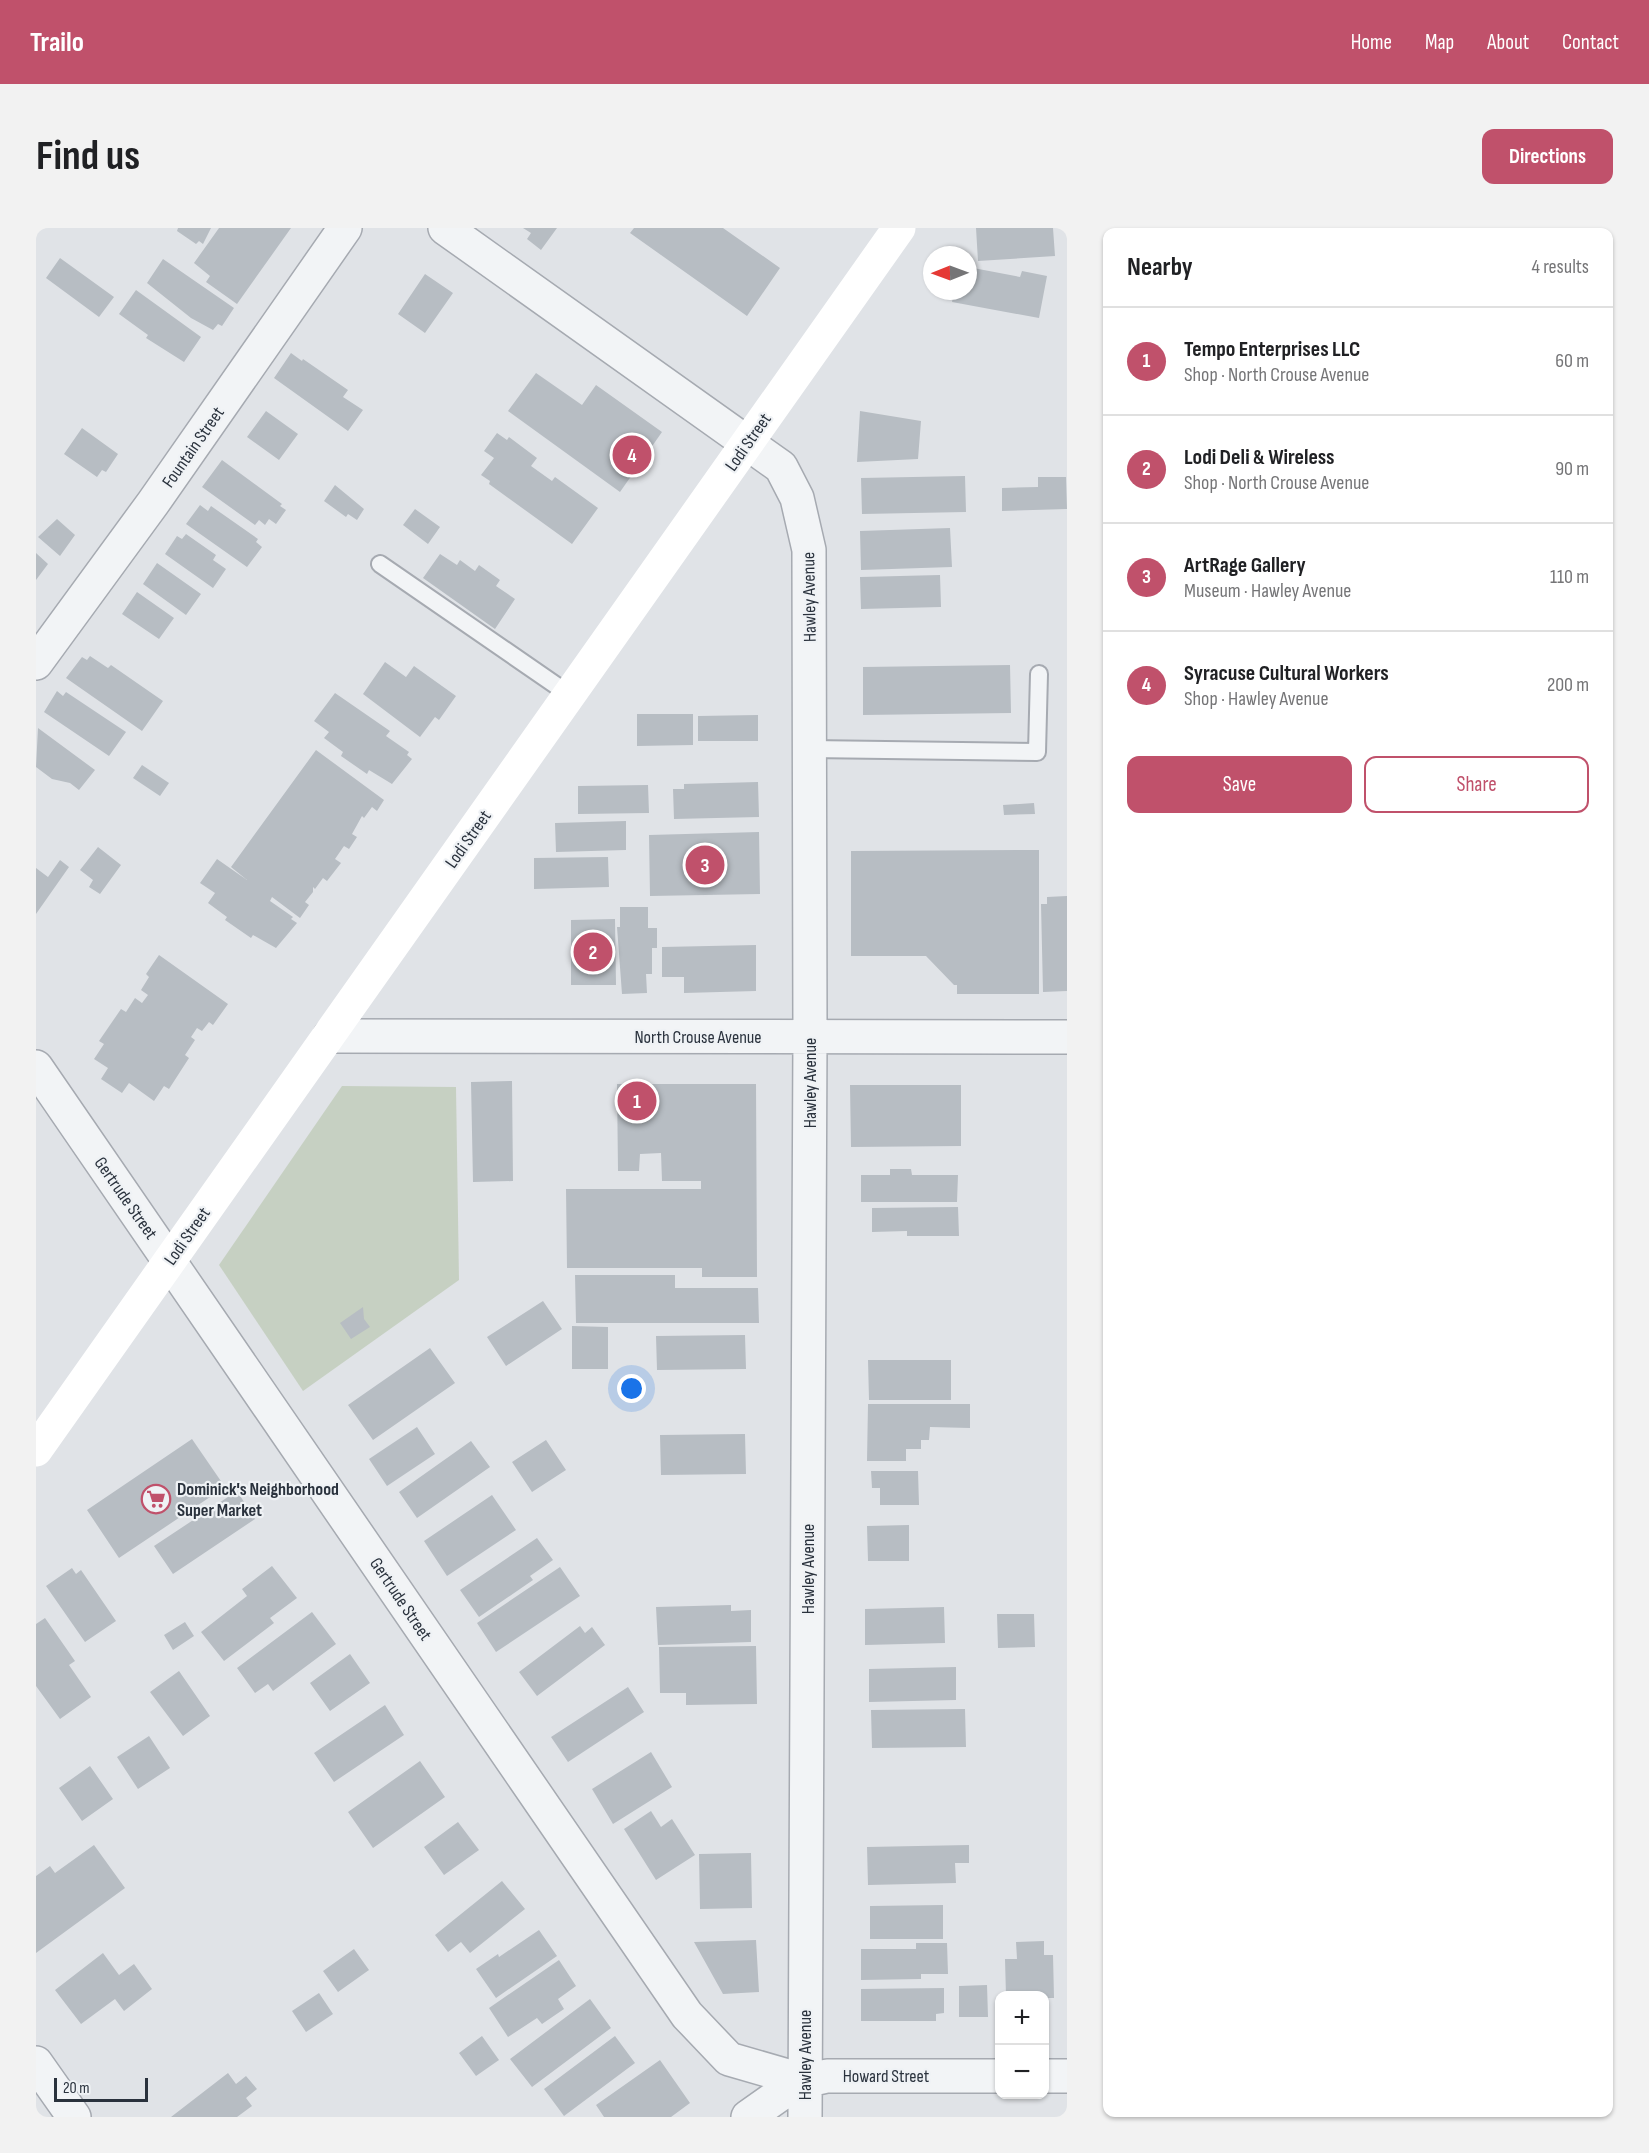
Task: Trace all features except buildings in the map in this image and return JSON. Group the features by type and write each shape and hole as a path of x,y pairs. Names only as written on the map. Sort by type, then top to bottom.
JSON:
{"street":[{"name":"Fountain Street","path":"36,663 153,503 345,228"},
{"name":"Hawley Avenue","path":"445,228 781,467 797,498 809,550 810,1037 805,2117"},
{"name":"Lodi Street","path":"36,1450 899,228"},
{"name":"North Crouse Avenue","path":"330,1035 1067,1038"},
{"name":"Gertrude Street","path":"36,1067 687,2015 729,2059 805,2081"},
{"path":"36,2063 74,2117"},
{"name":"Howard Street","path":"748,2117 796,2084 827,2076 995,2076"},
{"path":"1049,2076 1067,2076"}],"lane":[{"path":"380,564 570,695"},
{"path":"810,749 1037,752 1039,674"}],"green space":[{"path":"342,1086 456,1087 459,1280 303,1391 219,1265"}],"place":[{"name":"Syracuse Cultural Workers","path":"632,455"},
{"name":"ArtRage Gallery","path":"705,865"},
{"name":"Lodi Deli & Wireless","path":"593,952"},
{"name":"Tempo Enterprises LLC","path":"637,1101"},
{"name":"Dominick's Neighborhood Super Market","path":"156,1499"}]}
